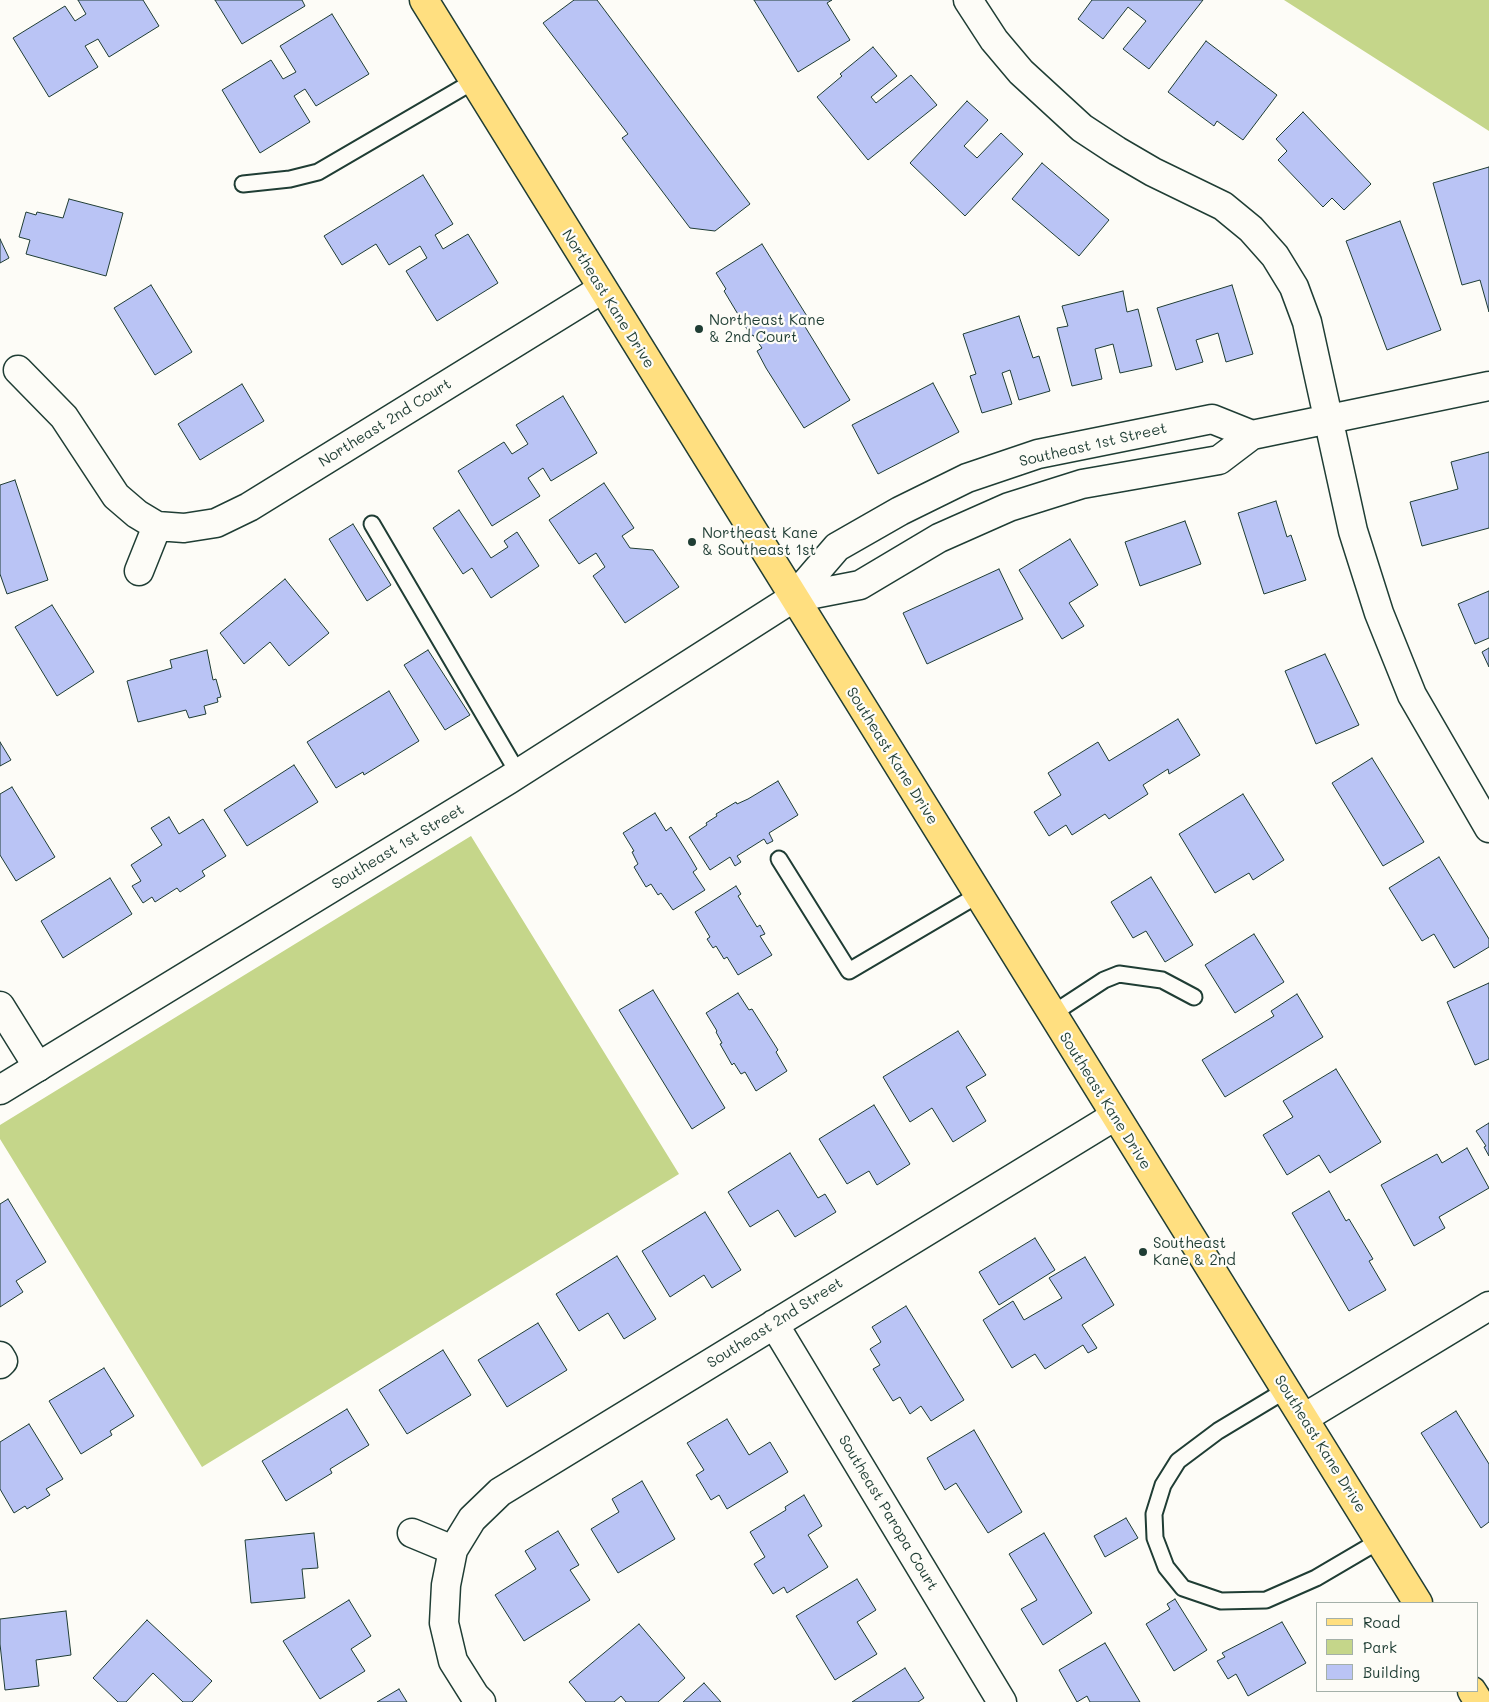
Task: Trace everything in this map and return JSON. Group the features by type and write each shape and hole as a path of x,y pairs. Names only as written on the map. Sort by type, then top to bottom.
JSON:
{"main road":[{"name":"Northeast Kane Drive","path":"424,0 793,598"},
{"name":"Southeast Kane Drive","path":"793,598 1417,1602"}],"street":[{"path":"968,0 994,40 1021,72 1082,128 1117,152 1153,172 1223,206 1251,229 1275,256 1294,287 1307,322 1353,531 1378,613 1412,695 1489,828"},
{"name":"Northeast 2nd Court","path":"18,370 64,417 116,496 137,514 157,526 184,528 216,523 249,507 602,289"},
{"name":"Southeast 1st Street","path":"793,598 860,585 939,538 1009,507 1082,484 1219,460 1252,435 1328,421 1489,386"},
{"name":"Southeast 1st Street","path":"0,1090 518,773 793,598 838,547 900,511 967,478 1038,454 1212,419 1252,435"},
{"path":"139,571 157,526"},
{"path":"0,1006 38,1067"},
{"name":"Southeast 2nd Street","path":"452,1550 472,1518 500,1492 1115,1116"},
{"path":"1304,1418 1489,1306"},
{"name":"Southeast Paropa Court","path":"774,1324 1002,1702"},
{"path":"0,1356 4,1361 0,1364"},
{"path":"412,1533 452,1550 446,1585 444,1623 453,1662 475,1696 482,1702"}],"lane":[{"path":"243,184 290,179 318,172 474,81"},
{"path":"372,524 518,773"},
{"path":"778,859 849,971 978,895"},
{"path":"1052,1014 1104,980 1119,974 1162,980 1194,997"},
{"path":"1286,1390 1218,1431 1178,1461 1163,1485 1154,1514 1155,1538 1166,1567 1183,1588 1221,1601 1266,1600 1316,1578 1379,1541"}],"green space":[{"path":"1284,0 1489,0 1489,131"},
{"path":"471,836 679,1174 202,1467 0,1139 0,1125"}],"building":[{"path":"78,0 143,0 159,26 109,57 98,39 85,46 98,67 49,97 13,38 65,6 75,21 86,14"},
{"path":"215,0 302,0 305,6 242,44"},
{"path":"574,0 597,0 750,204 715,231 690,228 622,138 628,134 543,23"},
{"path":"754,0 832,0 827,3 850,40 798,72"},
{"path":"1092,0 1203,0 1149,69 1123,49 1146,21 1128,7 1103,39 1078,19"},
{"path":"332,14 369,74 316,106 305,89 294,96 310,122 260,153 222,90 271,60 283,79 296,72 280,46"},
{"path":"1206,41 1277,95 1243,140 1217,121 1214,126 1168,92"},
{"path":"873,47 897,76 871,97 876,103 911,75 937,105 868,160 817,97 842,76 840,74"},
{"path":"967,101 988,120 964,146 977,158 1001,133 1023,154 965,216 910,163"},
{"path":"1303,112 1371,184 1344,210 1332,198 1323,207 1278,160 1287,151 1276,139"},
{"path":"1042,163 1109,220 1079,256 1012,199"},
{"path":"1489,167 1489,312 1480,280 1462,285 1433,183"},
{"path":"423,175 453,224 435,235 443,249 468,234 498,283 437,321 406,271 427,258 420,246 389,265 376,244 342,265 324,236"},
{"path":"69,199 123,213 106,276 26,254 30,240 19,237 26,212 36,215 37,212 63,218"},
{"path":"1400,221 1441,330 1387,350 1346,241"},
{"path":"0,239 9,258 0,263"},
{"path":"762,244 810,321 804,325 850,400 804,428 766,368 757,351 762,348 753,335 751,336 724,291 726,289 716,273"},
{"path":"151,285 192,352 155,375 114,308"},
{"path":"1232,285 1253,354 1226,362 1218,333 1196,340 1203,362 1176,370 1157,308"},
{"path":"1123,291 1127,312 1138,309 1152,366 1120,373 1113,344 1095,349 1102,379 1072,386 1057,328 1068,326 1062,306"},
{"path":"1019,316 1033,358 1039,356 1050,391 1019,400 1010,370 1002,373 1012,404 982,413 970,376 976,374 963,334"},
{"path":"933,383 959,432 878,474 852,425"},
{"path":"242,384 264,421 200,460 178,424"},
{"path":"563,396 597,453 551,481 543,468 528,478 540,496 492,526 458,471 504,442 512,454 528,444 516,425"},
{"path":"1489,452 1489,528 1422,546 1410,502 1458,489 1451,462"},
{"path":"15,480 48,580 7,594 0,574 0,485"},
{"path":"604,483 634,528 622,536 630,548 653,550 679,587 625,623 593,576 605,567 596,553 579,564 549,520"},
{"path":"1276,501 1287,537 1291,535 1306,580 1264,594 1238,513"},
{"path":"459,510 491,558 508,547 504,541 517,532 539,566 491,598 472,568 463,574 433,528"},
{"path":"1185,521 1201,564 1140,586 1125,542"},
{"path":"353,524 391,585 367,601 329,539"},
{"path":"1070,539 1098,585 1069,603 1084,626 1062,639 1019,570"},
{"path":"999,569 1023,619 927,664 903,613"},
{"path":"285,579 329,633 289,666 270,642 244,664 220,633"},
{"path":"1489,591 1489,638 1475,644 1458,604"},
{"path":"52,605 94,672 57,696 15,627"},
{"path":"1489,648 1489,667 1482,652"},
{"path":"207,650 213,680 216,679 221,697 217,698 218,702 204,706 206,714 189,718 186,710 138,722 127,681 172,668 170,660"},
{"path":"428,650 470,715 445,730 404,665"},
{"path":"1325,654 1359,725 1316,744 1285,671"},
{"path":"389,691 419,741 364,775 363,772 336,788 307,742"},
{"path":"1178,719 1200,755 1169,774 1168,769 1143,785 1148,794 1109,819 1105,814 1072,835 1066,825 1049,836 1034,812 1061,795 1048,773 1098,742 1109,761"},
{"path":"0,742 11,760 0,766"},
{"path":"1372,758 1424,842 1383,866 1332,783"},
{"path":"294,765 318,802 247,846 224,810"},
{"path":"778,781 798,815 769,833 773,841 767,844 764,839 737,856 741,862 735,866 730,857 710,870 689,837 707,825 706,823 717,816 716,814 736,802 737,804 748,799"},
{"path":"12,787 55,857 16,881 0,855 0,794"},
{"path":"1243,794 1284,860 1253,880 1249,873 1215,893 1179,834"},
{"path":"655,813 666,831 671,827 697,869 693,872 705,890 673,910 661,893 658,895 651,884 646,887 634,867 638,864 632,852 634,851 623,833"},
{"path":"169,817 179,834 203,819 226,856 202,871 205,876 180,892 177,888 155,902 152,897 143,903 132,886 141,881 131,865 162,845 151,828"},
{"path":"1439,857 1489,939 1489,947 1454,968 1434,934 1422,941 1389,888"},
{"path":"1151,877 1193,945 1165,962 1146,931 1133,938 1111,902"},
{"path":"110,878 132,914 63,958 41,921"},
{"path":"736,886 741,894 738,896 757,927 760,925 765,934 760,936 772,955 738,975 727,957 724,959 716,946 713,948 707,939 710,937 695,912"},
{"path":"1254,934 1284,982 1235,1013 1205,965"},
{"path":"1489,983 1489,1059 1475,1065 1447,1002"},
{"path":"653,990 725,1108 692,1129 619,1010"},
{"path":"738,993 749,1010 752,1009 778,1050 776,1052 787,1071 756,1091 745,1072 741,1074 734,1063 732,1065 720,1044 722,1043 717,1031 706,1013"},
{"path":"1297,994 1323,1037 1225,1097 1202,1060 1274,1016 1271,1011"},
{"path":"958,1031 986,1075 966,1087 986,1121 953,1142 932,1108 910,1122 883,1077"},
{"path":"1336,1069 1381,1142 1330,1173 1319,1155 1287,1175 1263,1135 1293,1117 1283,1101"},
{"path":"874,1105 910,1164 877,1185 869,1171 847,1184 819,1139"},
{"path":"1489,1123 1489,1156 1484,1147 1486,1146 1476,1131"},
{"path":"1467,1148 1489,1188 1439,1217 1445,1228 1414,1246 1381,1185 1437,1154 1442,1163"},
{"path":"790,1153 818,1198 825,1194 836,1212 795,1237 778,1210 750,1227 728,1192"},
{"path":"1329,1191 1346,1221 1349,1219 1373,1259 1369,1261 1386,1290 1349,1311 1292,1213"},
{"path":"8,1199 46,1262 16,1281 23,1292 0,1307 0,1204"},
{"path":"705,1212 741,1270 712,1288 704,1275 670,1297 642,1251"},
{"path":"1035,1238 1055,1270 999,1305 979,1272"},
{"path":"617,1256 656,1319 624,1339 608,1313 579,1331 556,1294"},
{"path":"1085,1257 1114,1305 1082,1325 1097,1348 1088,1353 1083,1345 1045,1369 1035,1354 1012,1368 983,1320 1013,1301 1024,1320 1062,1298 1049,1278"},
{"path":"906,1306 964,1400 931,1421 921,1406 910,1414 900,1397 893,1401 873,1369 880,1365 870,1349 881,1342 872,1327"},
{"path":"538,1323 567,1370 507,1407 478,1360"},
{"path":"443,1350 471,1395 407,1434 379,1390"},
{"path":"104,1368 134,1416 110,1431 112,1435 81,1454 49,1401"},
{"path":"347,1409 369,1445 330,1469 332,1473 286,1501 262,1461"},
{"path":"1456,1411 1489,1464 1489,1522 1481,1528 1421,1433"},
{"path":"727,1419 749,1455 770,1442 788,1472 727,1509 719,1495 711,1500 696,1475 704,1470 687,1443"},
{"path":"29,1424 63,1479 46,1489 50,1495 27,1509 25,1506 14,1513 0,1489 0,1442"},
{"path":"974,1430 1022,1512 988,1533 956,1483 945,1490 927,1458"},
{"path":"642,1481 675,1539 618,1573 591,1529 619,1512 612,1499"},
{"path":"804,1495 822,1526 808,1535 828,1567 787,1593 784,1587 773,1594 754,1564 765,1557 750,1532 786,1510 785,1507"},
{"path":"1126,1518 1138,1538 1105,1557 1094,1536"},
{"path":"558,1531 579,1565 570,1570 590,1600 524,1641 495,1595 536,1569 525,1551"},
{"path":"314,1533 318,1568 302,1569 305,1598 251,1603 245,1540"},
{"path":"1044,1533 1092,1613 1043,1645 1021,1609 1037,1600 1009,1554"},
{"path":"857,1579 876,1610 857,1622 877,1654 835,1680 796,1616"},
{"path":"1175,1599 1207,1650 1174,1671 1146,1624 1170,1609 1167,1604"},
{"path":"349,1600 371,1636 351,1649 365,1671 320,1699 283,1641"},
{"path":"66,1611 71,1655 36,1660 39,1686 5,1690 0,1644 0,1619"},
{"path":"147,1620 212,1681 192,1702 183,1702 153,1673 126,1702 118,1702 93,1678"},
{"path":"1282,1622 1306,1663 1248,1696 1236,1674 1228,1679 1217,1661 1225,1657 1222,1653"},
{"path":"639,1624 685,1678 658,1702 626,1702 621,1696 614,1702 586,1702 569,1682"},
{"path":"1105,1643 1140,1702 1090,1702 1087,1696 1077,1702 1059,1670"},
{"path":"905,1668 924,1698 918,1702 852,1702"},
{"path":"704,1683 721,1702 683,1702"},
{"path":"399,1689 407,1702 377,1702"}],"place":[{"name":"Northeast Kane & 2nd Court","path":"699,329"},
{"name":"Northeast Kane & Southeast 1st","path":"692,542"},
{"name":"Southeast Kane & 2nd","path":"1143,1252"}]}
